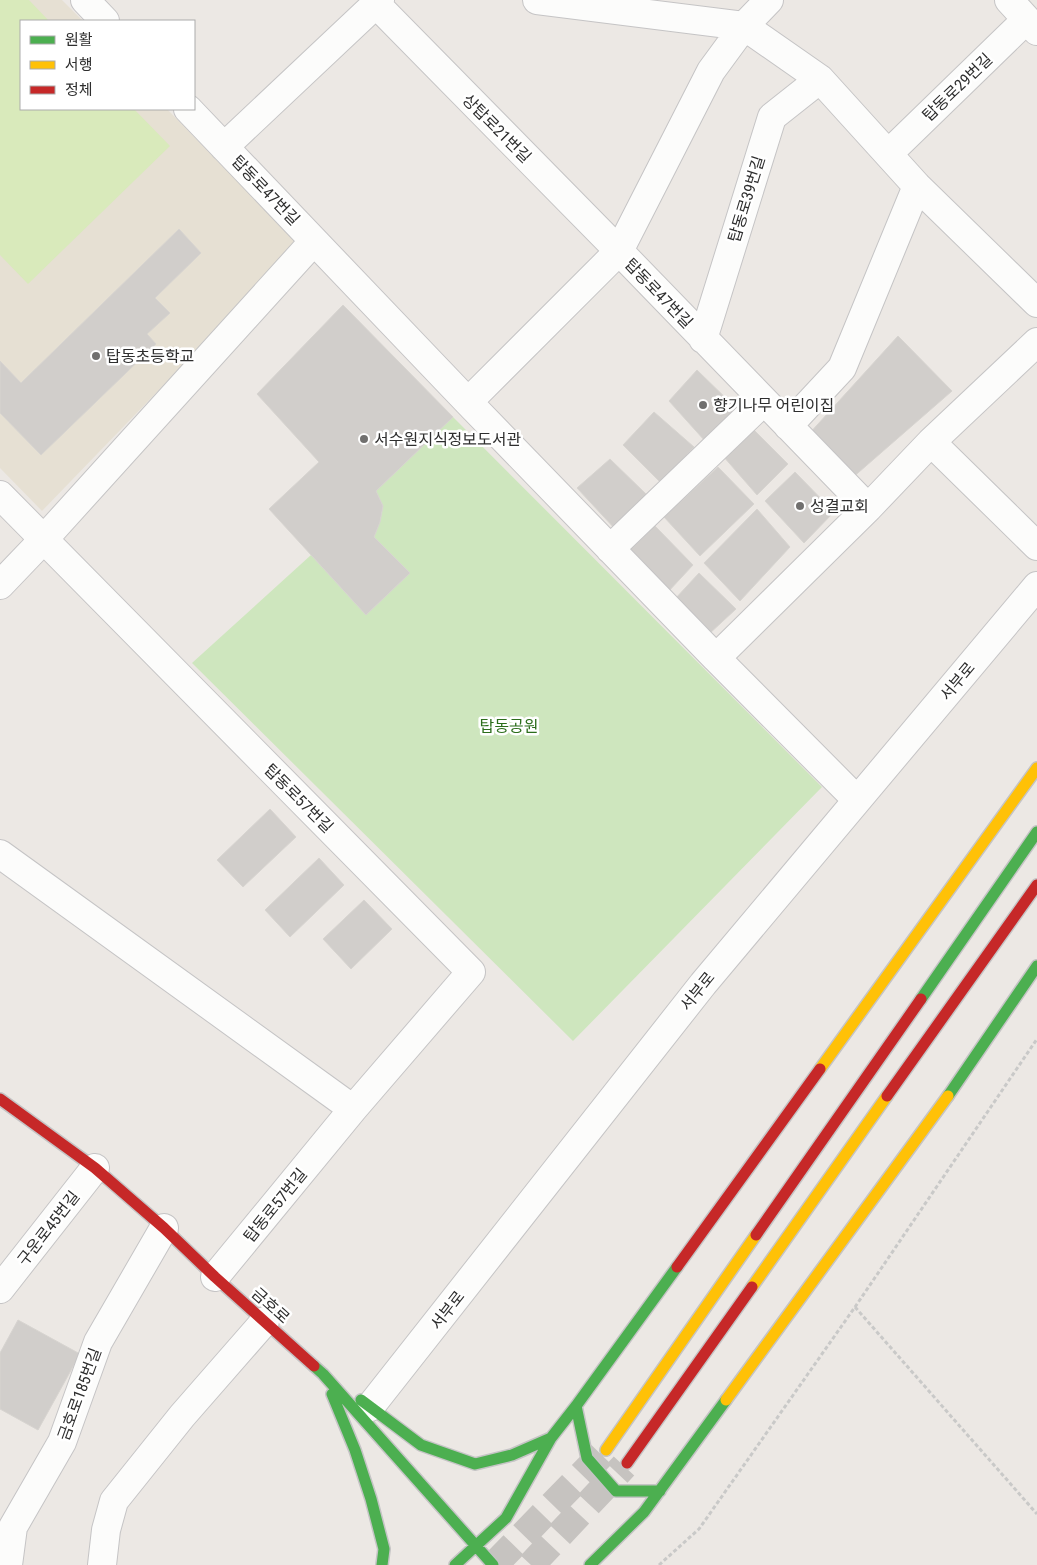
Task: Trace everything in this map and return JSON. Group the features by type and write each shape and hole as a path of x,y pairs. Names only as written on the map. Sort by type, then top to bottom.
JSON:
{"street":[{"path":"85,0 104,20"},
{"path":"537,0 744,26 820,79 917,186 1037,303"},
{"path":"619,251 711,71 744,26 769,0"},
{"name":"상탑로21번길","path":"224,147 378,2 619,251"},
{"name":"탑동로29번길","path":"888,154 1024,17"},
{"name":"탑동로39번길","path":"703,339 772,117 820,79"},
{"name":"탑동로47번길","path":"189,110 468,402 716,658 857,800"},
{"path":"788,426 842,368 917,186"},
{"path":"0,585 314,241"},
{"name":"탑동로47번길","path":"468,402 619,251 868,508"},
{"path":"716,658 868,508 931,442 1037,342"},
{"path":"610,548 764,401"},
{"path":"931,442 1037,546"},
{"name":"탑동로57번길","path":"0,495 471,972 353,1109 216,1277"},
{"name":"서부로","path":"370,1406 703,984 1037,586"},
{"path":"455,1565 506,1518 551,1438 1037,768"},
{"path":"606,1450 1037,832"},
{"path":"0,854 353,1109"},
{"path":"627,1464 1037,885"},
{"path":"619,1554 644,1512 964,1074 1037,966"},
{"name":"금호로","path":"0,1098 95,1168 164,1228 323,1374 493,1565"},
{"name":"구운로45번길","path":"0,1288 95,1168"},
{"name":"금호로185번길","path":"8,1565 13,1528 62,1442 98,1342 164,1228"},
{"path":"102,1565 106,1530 114,1501 182,1416 265,1321"},
{"path":"323,1374 384,1416 421,1445 475,1464 512,1455 551,1438"},
{"path":"323,1374 355,1450 371,1499 384,1549 382,1565"},
{"path":"576,1406 587,1458 616,1492 660,1490"},
{"path":"590,1565 644,1512"}],"path":[{"path":"659,1565 699,1529 855,1307 1037,1039"},
{"path":"855,1307 1037,1514"}],"shaded area":[{"name":"탑동초등학교","path":"0,0 62,0 82,20 20,20 20,110 168,110 299,245 42,511 0,468"}],"green space":[{"path":"0,0 29,0 48,20 20,20 20,110 135,110 170,146 28,284 0,255"},
{"name":"탑동공원","path":"453,417 822,787 573,1041 192,663 311,555 366,615 410,573 374,537 380,522 383,506 376,491"}],"building":[{"path":"179,229 201,253 155,298 170,313 147,334 156,344 41,455 0,413 0,361 21,383"},
{"name":"서수원지식정보도서관","path":"343,305 453,417 376,491 383,506 380,522 374,537 410,573 366,615 269,509 319,462 257,394"},
{"path":"898,336 952,391 851,479 808,435"},
{"name":"향기나무 어린이집","path":"697,370 737,409 705,441 669,401"},
{"path":"654,412 694,447 661,483 623,445"},
{"path":"753,429 788,464 757,495 723,456"},
{"path":"610,459 647,495 616,530 577,488"},
{"path":"718,467 754,504 700,556 664,517"},
{"name":"성결교회","path":"795,472 834,512 804,543 765,501"},
{"path":"757,509 790,547 740,601 704,563"},
{"path":"655,526 693,565 667,593 627,553"},
{"path":"699,573 736,609 709,634 675,599"},
{"path":"270,809 296,837 243,887 217,860"},
{"path":"319,858 344,885 290,937 265,910"},
{"path":"364,900 392,929 351,969 323,939"},
{"path":"18,1320 80,1354 38,1430 0,1409 0,1353"}],"tunnel":[{"path":"494,1565 606,1450"},
{"path":"531,1565 624,1466"}],"traffic: fast":[{"path":"921,999 1037,832"},
{"path":"948,1096 1037,966"},
{"path":"455,1565 506,1518 551,1438 677,1267"},
{"path":"314,1366 493,1565"},
{"path":"332,1394 355,1450 371,1499 384,1549 382,1565"},
{"path":"361,1400 421,1445 475,1464 512,1455 551,1438"},
{"path":"590,1565 644,1512 726,1400"},
{"path":"576,1406 587,1458 616,1491 660,1491"}],"traffic: slow":[{"path":"820,1069 1037,768"},
{"path":"752,1287 887,1096"},
{"path":"726,1400 948,1096"},
{"path":"606,1450 756,1235"}],"traffic: jam":[{"path":"887,1096 1037,885"},
{"path":"756,1235 921,999"},
{"path":"677,1267 820,1069"},
{"path":"0,1099 95,1168 164,1228 215,1277 314,1366"},
{"path":"627,1463 752,1287"}],"place":[{"name":"탑동초등학교","path":"96,356"},
{"name":"향기나무 어린이집","path":"703,405"},
{"name":"서수원지식정보도서관","path":"364,439"},
{"name":"성결교회","path":"800,506"}]}
